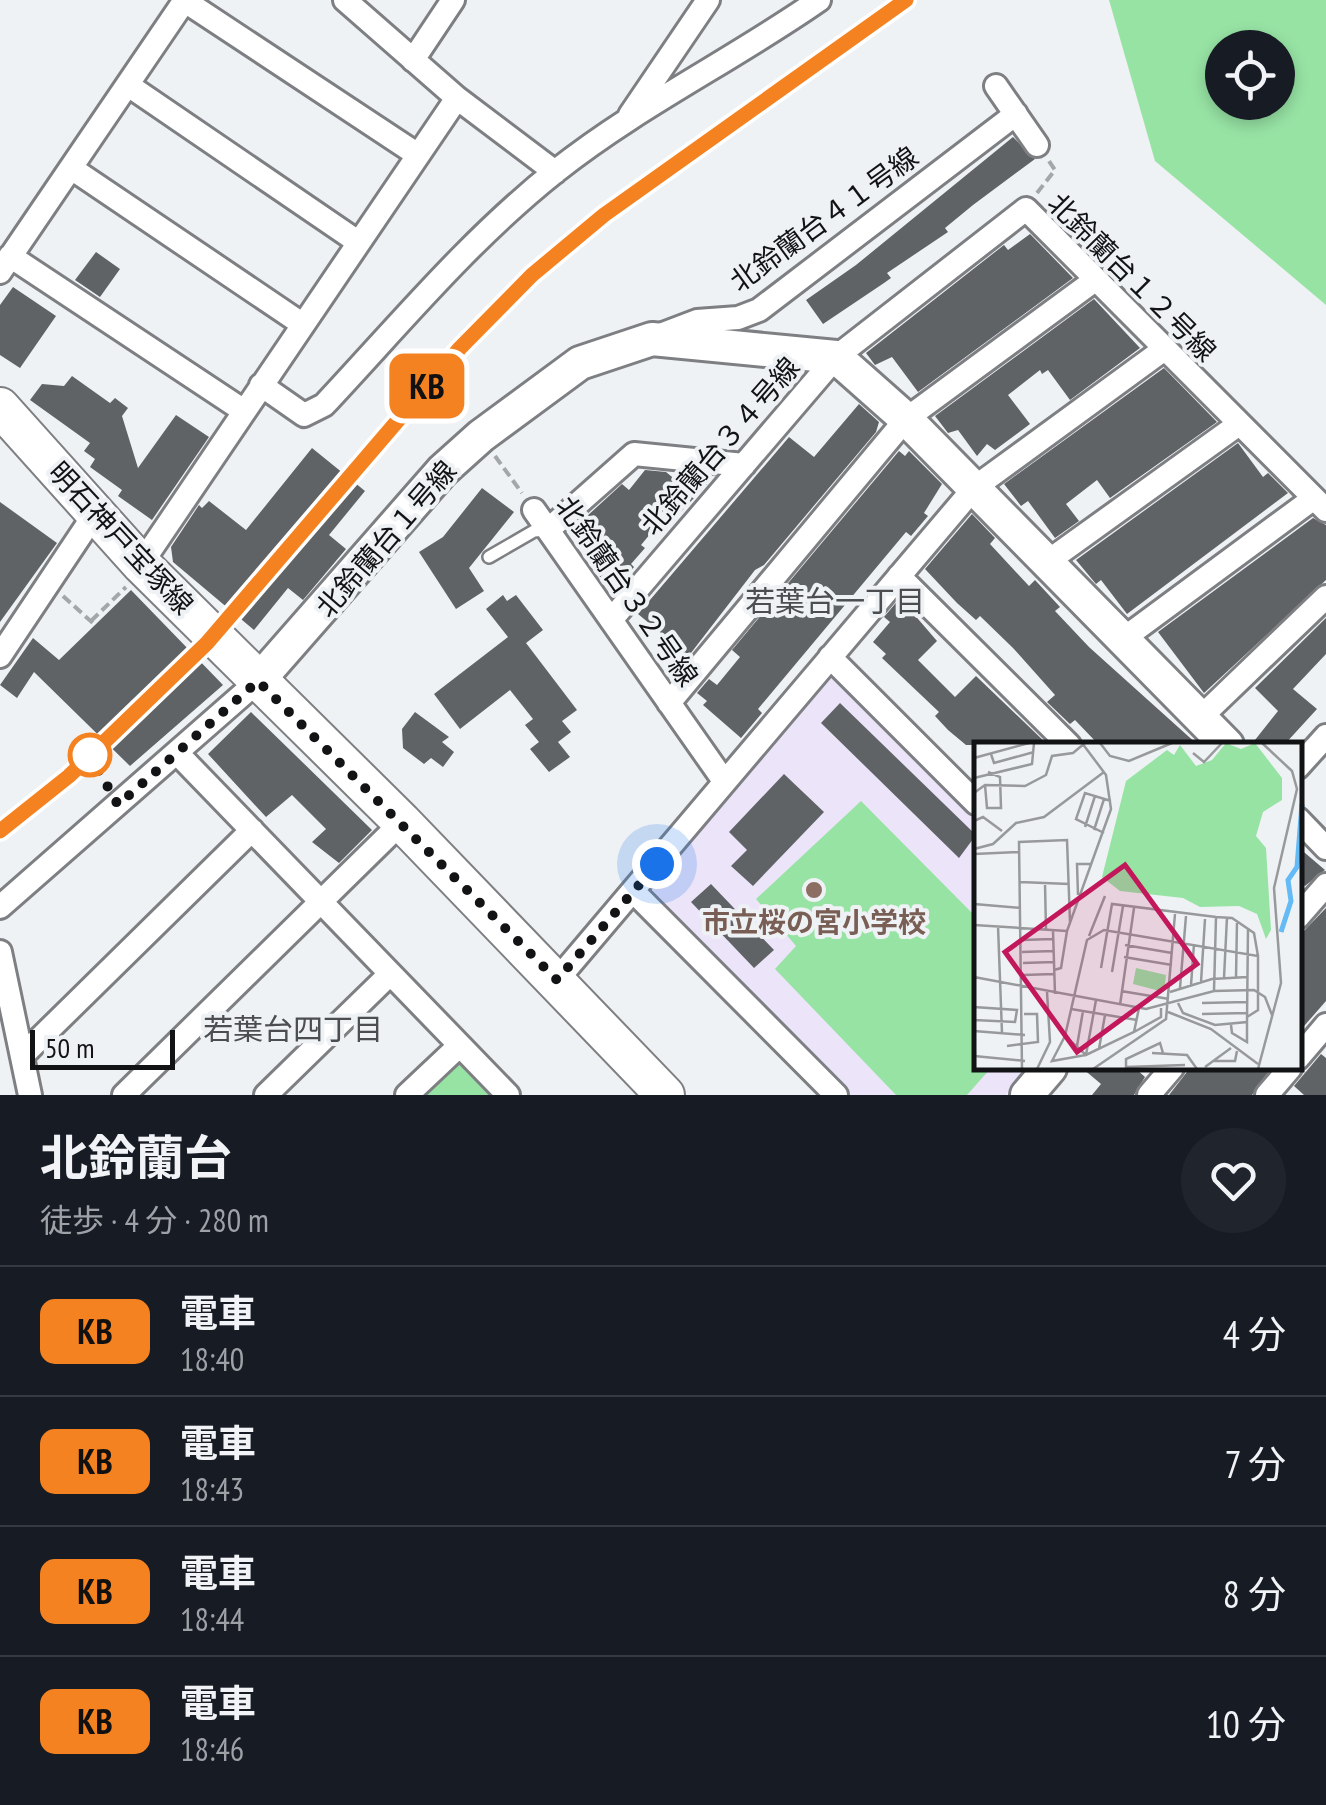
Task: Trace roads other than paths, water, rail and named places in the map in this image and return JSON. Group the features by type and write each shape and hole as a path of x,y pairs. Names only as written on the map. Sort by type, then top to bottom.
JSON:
{"main road":[{"name":"明石神戸宝塚線","path":"0,407 96,512 137,572 258,681 402,822 665,1095"}],"street":[{"path":"244,411 5,264 185,0 418,155"},
{"path":"345,0 457,98 555,172"},
{"path":"413,60 454,0"},
{"path":"625,122 708,0"},
{"path":"262,385 304,415 324,405 465,254 555,172 625,122 819,0"},
{"path":"128,85 358,242"},
{"path":"996,86 1037,145"},
{"path":"137,572 457,98"},
{"name":"北鈴蘭台４１号線","path":"652,339 697,320 738,318 758,310 1016,114"},
{"path":"71,168 302,324"},
{"name":"北鈴蘭台１２号線","path":"836,357 1026,209 1320,504"},
{"path":"669,703 906,419 1095,280"},
{"name":"北鈴蘭台１号線","path":"0,907 258,681 442,471 481,436 580,363 652,339 836,357"},
{"path":"557,980 974,488 1163,350"},
{"path":"836,357 906,419 1223,742"},
{"name":"北鈴蘭台３４号線","path":"611,620 836,357"},
{"path":"1047,562 1238,424"},
{"path":"548,530 634,454 744,465"},
{"path":"1123,639 1320,504"},
{"name":"北鈴蘭台３２号線","path":"534,510 724,781"},
{"path":"0,656 96,512"},
{"path":"899,576 1066,742"},
{"path":"1200,718 1326,598"},
{"path":"830,657 974,801"},
{"path":"1301,765 1326,736"},
{"path":"178,754 508,1095"},
{"path":"124,1095 402,822"},
{"path":"1301,822 1326,848"},
{"path":"22,1056 252,830"},
{"path":"1301,914 1326,885"},
{"path":"634,892 836,1095"},
{"path":"0,952 30,1095"},
{"path":"266,1095 390,974"},
{"path":"1301,1054 1326,1025"},
{"path":"407,1095 458,1046"},
{"path":"1027,1095 1048,1070"},
{"path":"1149,1095 1170,1070"},
{"path":"1267,1095 1288,1070"}],"lane":[{"path":"489,557 534,530 548,530"}],"railway":[{"path":"353,470 532,275 605,215 906,0"},
{"path":"0,831 12,822"}],"train":[{"name":"KB","path":"0,831 69,776 207,643 460,348 532,275 604,215 906,0"}],"place":[{"name":"市立桜の宮小学校","path":"814,890"}],"district":[{"name":"若葉台一丁目","path":"835,602"},
{"name":"若葉台四丁目","path":"293,1030"}]}
